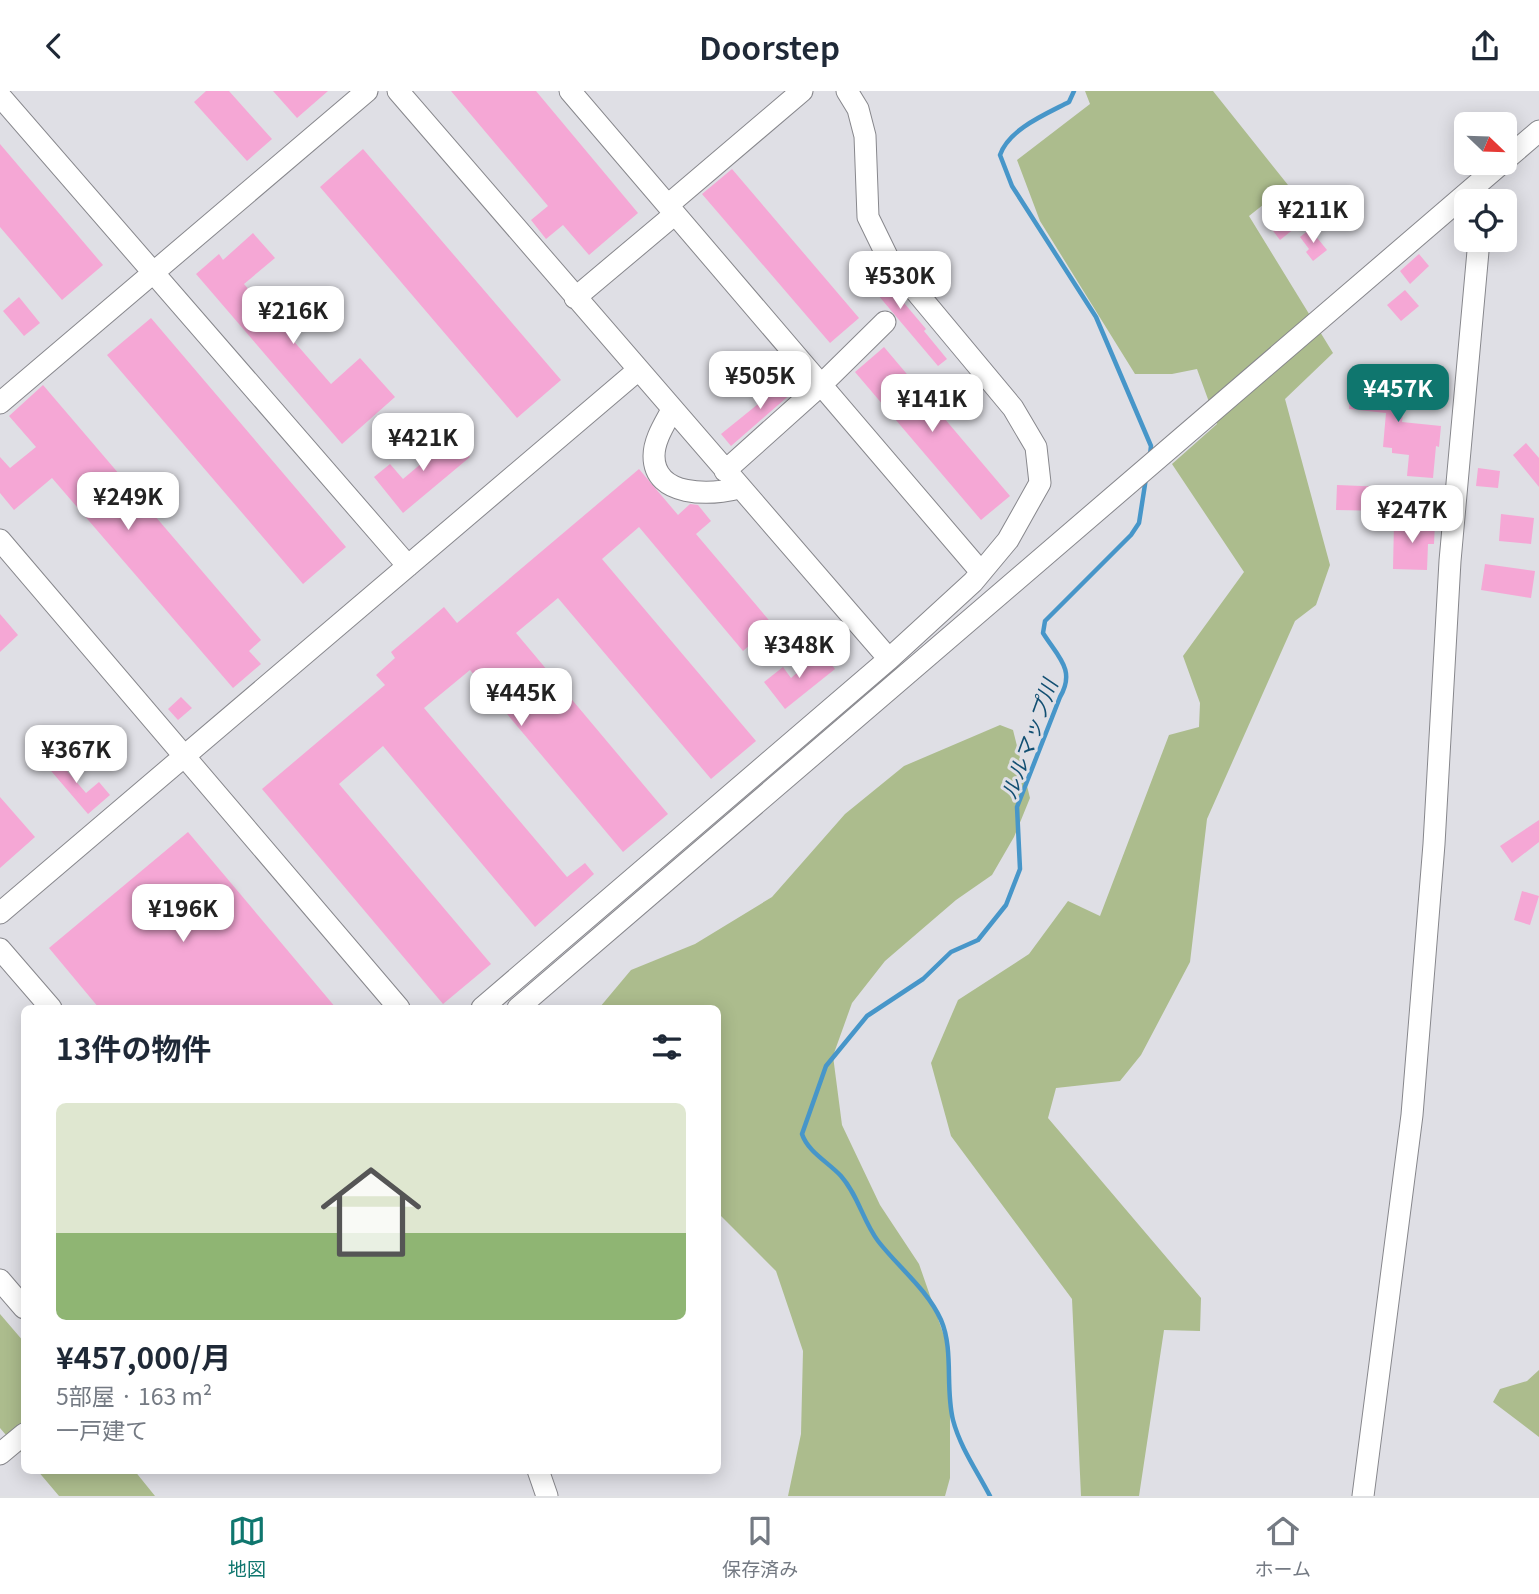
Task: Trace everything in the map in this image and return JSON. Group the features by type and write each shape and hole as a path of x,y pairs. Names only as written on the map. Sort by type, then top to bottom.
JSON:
{"street":[{"path":"0,403 367,91"},
{"path":"398,91 637,371 889,659"},
{"path":"570,91 981,572"},
{"path":"575,298 802,91"},
{"path":"485,1005 889,659 981,572 1008,540 1040,483 1036,447 1013,408 888,258 868,217 866,136 858,109 847,91"},
{"path":"0,96 408,566"},
{"path":"1517,149 1539,131"},
{"path":"1476,189 1489,175"},
{"path":"521,1005 1164,450 1454,209"},
{"path":"1363,1496 1412,1115 1434,843 1450,561 1478,252"},
{"path":"672,410 658,437 654,454 655,468 662,479 690,491 709,493 732,480 821,385 885,322"},
{"path":"0,913 637,371"},
{"path":"0,540 396,1005"},
{"path":"0,949 48,1005"},
{"path":"0,1280 21,1304"},
{"path":"0,1454 21,1436"},
{"path":"540,1474 548,1496"}],"green space":[{"path":"1085,91 1213,91 1288,185 1249,216 1333,353 1285,399 1330,565 1316,605 1295,621 1207,819 1190,962 1141,1055 1120,1081 1056,1088 1048,1118 1201,1298 1200,1331 1164,1330 1139,1496 1081,1496 1072,1299 951,1136 931,1063 958,1000 1029,954 1068,901 1100,916 1169,735 1199,727 1200,703 1183,656 1244,572 1172,464 1217,424 1197,369 1172,374 1135,374 1040,221 1017,160 1090,104"},
{"path":"1000,725 1013,730 1030,798 1014,837 992,875 956,900 885,961 852,1003 833,1056 842,1125 880,1205 919,1264 950,1353 950,1478 945,1496 788,1496 801,1434 803,1351 776,1271 721,1216 721,1005 602,1005 631,970 695,944 772,897 845,814 904,766"},
{"path":"0,1314 21,1338 21,1452 0,1428"},
{"path":"1539,1370 1539,1437 1493,1402 1500,1389 1527,1381"},
{"path":"40,1474 137,1474 155,1496 59,1496"}],"building":[{"path":"206,91 229,91 272,139 247,161 194,102"},
{"path":"273,91 328,91 297,118"},
{"path":"451,91 536,91 638,213 589,255 563,225 546,239 531,220 548,206"},
{"path":"0,144 103,265 62,300 0,227"},
{"path":"363,149 561,380 517,418 320,187"},
{"path":"732,169 859,318 830,343 702,194"},
{"path":"1284,203 1300,224 1280,240 1264,219"},
{"path":"1310,229 1327,250 1313,261 1306,252 1309,249 1300,237"},
{"path":"253,233 275,258 244,284 331,384 360,358 395,397 342,444 196,274 219,254 223,260"},
{"path":"1419,254 1429,266 1410,284 1400,271"},
{"path":"867,259 926,329 924,331 947,359 938,366 856,269"},
{"path":"1405,290 1419,306 1401,321 1387,305"},
{"path":"19,297 40,323 24,336 3,311"},
{"path":"151,318 346,547 303,584 107,355"},
{"path":"884,347 1010,496 981,520 855,372"},
{"path":"794,375 801,385 731,446 721,434"},
{"path":"1352,379 1406,384 1402,422 1441,426 1433,478 1407,476 1409,455 1392,453 1392,448 1383,447 1386,413 1349,409"},
{"path":"43,385 261,640 249,651 261,664 233,688 52,478 14,510 0,493 0,457 10,468 36,447 9,416"},
{"path":"427,435 438,448 453,436 470,457 403,513 374,477 390,464 403,479 429,457 417,442"},
{"path":"1526,443 1539,458 1539,487 1513,455"},
{"path":"1478,468 1500,471 1498,488 1476,486"},
{"path":"639,469 678,515 690,504 698,505 711,521 696,534 773,625 743,651 639,527 602,559 756,741 711,779 558,598 516,633 668,814 623,852 470,670 424,708 567,877 585,863 594,874 535,927 383,746 339,784 491,964 443,1004 262,789 385,685 376,675 395,658 391,652 444,607 457,623"},
{"path":"1337,485 1386,487 1385,511 1336,510"},
{"path":"1501,514 1534,518 1531,544 1499,541"},
{"path":"1394,522 1435,523 1434,544 1428,544 1427,570 1393,569"},
{"path":"1485,564 1535,571 1531,598 1481,590"},
{"path":"0,614 18,635 0,652"},
{"path":"821,652 835,669 785,709 764,682 783,667 791,678"},
{"path":"181,697 192,708 178,720 168,709"},
{"path":"49,750 86,793 99,782 110,795 88,814 40,758"},
{"path":"0,797 35,837 0,868"},
{"path":"1539,820 1539,842 1512,863 1500,846"},
{"path":"188,832 333,1005 96,1005 49,948"},
{"path":"1522,891 1539,896 1530,925 1514,920"}],"waterway":[{"name":"ルルマップ川","path":"1074,91 1069,102 1039,117 1011,137 1000,155 1012,186 1096,317 1151,446 1150,455"},
{"name":"ルルマップ川","path":"990,1496 964,1449 953,1420 947,1344 941,1320 920,1288 878,1241 847,1183 814,1152 802,1134 826,1066 867,1016 923,979 951,952 978,940 1006,905 1020,869 1017,807 1066,679 1063,664 1043,633 1045,621 1131,535 1139,523 1146,478"}]}
